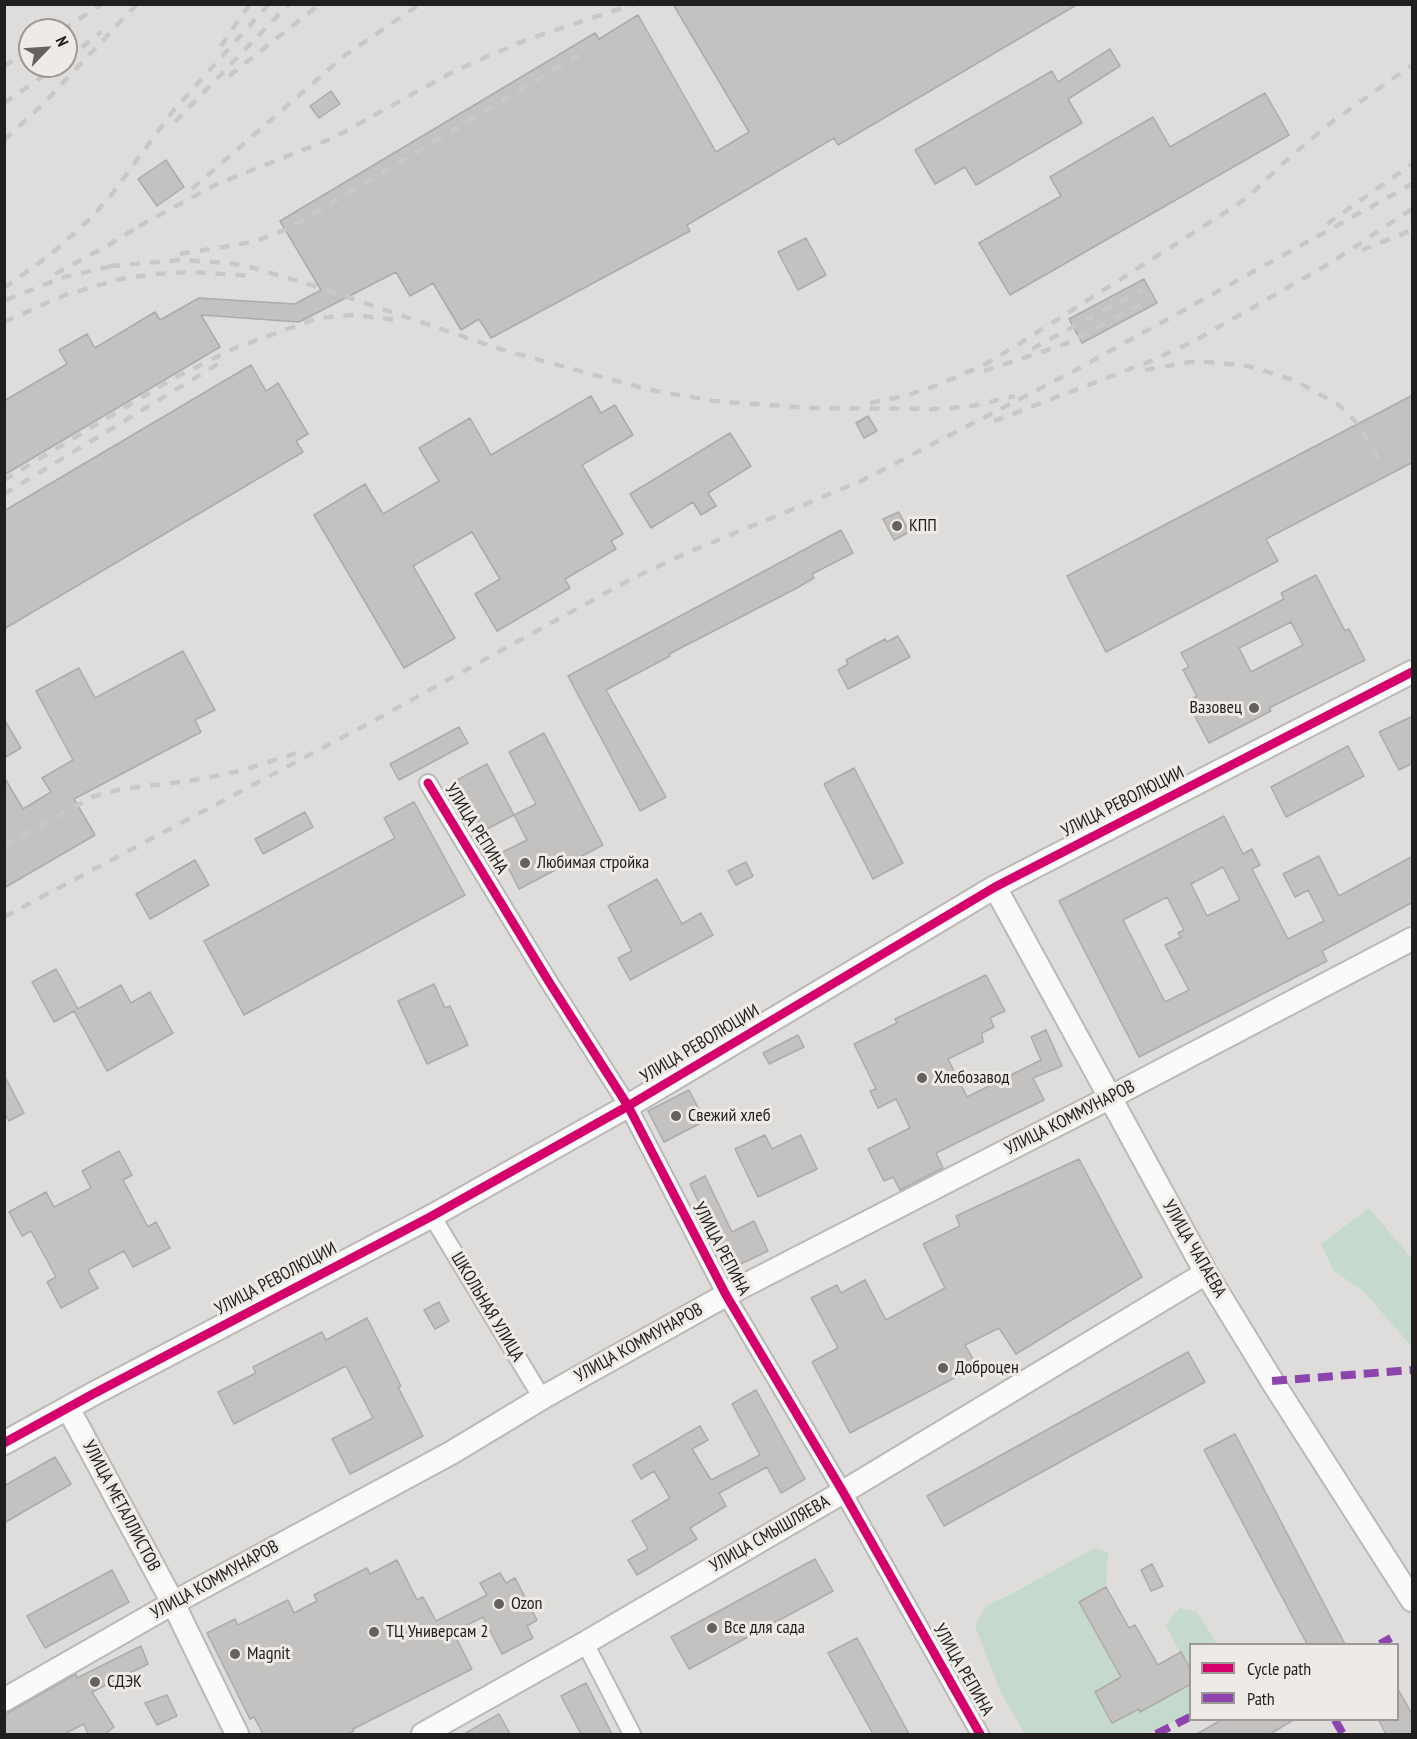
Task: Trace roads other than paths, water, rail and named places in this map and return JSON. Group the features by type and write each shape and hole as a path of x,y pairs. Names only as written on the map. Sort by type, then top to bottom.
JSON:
{"street":[{"name":"УЛИЦА РЕВОЛЮЦИИ","path":"4,1443 432,1216 628,1106 995,887 1413,672"},
{"name":"УЛИЦА РЕПИНА","path":"428,783 549,982 628,1106 726,1295 843,1492 980,1734"},
{"name":"УЛИЦА ЧАПАЕВА","path":"995,887 1206,1273 1272,1381 1413,1600"},
{"name":"УЛИЦА КОММУНАРОВ","path":"4,1700 172,1603 451,1453 542,1398 726,1295 1413,939"},
{"name":"ШКОЛЬНАЯ УЛИЦА","path":"432,1216 542,1398"},
{"name":"УЛИЦА СМЫШЛЯЕВА","path":"423,1734 585,1644 843,1492 1206,1273"},
{"name":"УЛИЦА МЕТАЛЛИСТОВ","path":"68,1408 172,1603 237,1734"},
{"path":"585,1644 632,1734"}],"railway":[{"path":"78,20 102,4"},
{"path":"4,140 42,105 137,4"},
{"path":"221,46 250,4"},
{"path":"4,288 50,255 92,217 112,194 173,111 269,4"},
{"path":"175,122 289,4"},
{"path":"229,76 320,4"},
{"path":"192,189 344,56 420,4"},
{"path":"139,226 217,184 333,138 447,75 479,60 526,40 634,4"},
{"path":"78,50 101,32"},
{"path":"180,254 253,242 290,228 587,50"},
{"path":"4,66 18,57"},
{"path":"870,403 905,396 935,386 984,365 1019,344 1232,208 1250,195 1292,155 1332,122 1412,65"},
{"path":"4,103 40,78"},
{"path":"1327,224 1412,164"},
{"path":"4,917 375,720 631,579 689,552 861,481 1072,372 1412,184"},
{"path":"994,421 1151,361 1196,340 1332,262 1412,209"},
{"path":"55,274 146,222"},
{"path":"1362,250 1412,230"},
{"path":"110,266 181,260 229,263 250,267 318,287 503,350 646,389 713,401 810,408 940,409 973,406 1015,396"},
{"path":"6,300 64,277 117,265"},
{"path":"4,322 65,295 120,279 191,272 254,276"},
{"path":"1032,349 1142,290"},
{"path":"984,371 1068,343 1148,300"},
{"path":"4,480 174,378 235,348 318,318 354,315 398,320"},
{"path":"4,494 223,361"},
{"path":"1145,370 1190,362 1210,362 1248,366 1294,380 1339,405 1357,423 1381,464"},
{"path":"4,846 92,797 121,789 189,781 240,771 300,752"}],"place":[{"name":"КПП","path":"897,526"},
{"name":"Вазовец","path":"1254,708"},
{"name":"Любимая стройка","path":"525,863"},
{"name":"Хлебозавод","path":"922,1078"},
{"name":"Свежий хлеб","path":"676,1116"},
{"name":"Доброцен","path":"943,1368"},
{"name":"Ozon","path":"499,1604"},
{"name":"Все для сада","path":"712,1628"},
{"name":"ТЦ Универсам 2","path":"374,1632"},
{"name":"Magnit","path":"235,1654"},
{"name":"СДЭК","path":"95,1682"}]}
